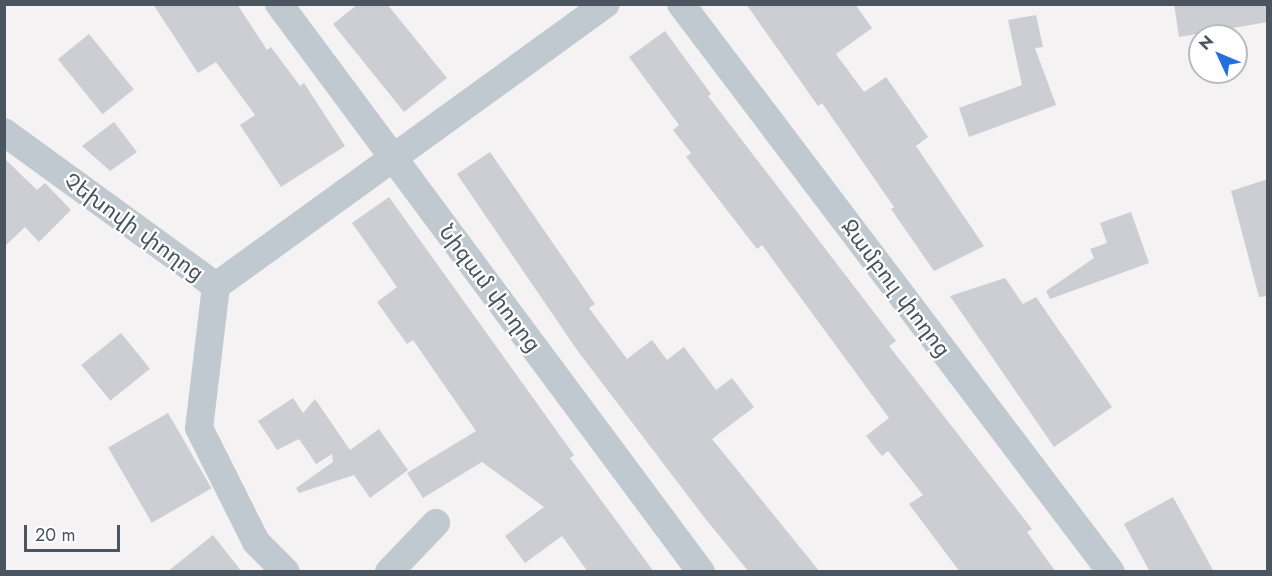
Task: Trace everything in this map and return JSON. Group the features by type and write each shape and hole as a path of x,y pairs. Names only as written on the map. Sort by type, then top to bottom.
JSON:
{"street":[{"name":"Նիզամ փողոց","path":"279,4 701,572"},
{"path":"216,286 606,4"},
{"name":"Ջամբուլ փողոց","path":"681,4 1111,572"},
{"name":"Չեխովի փողոց","path":"4,132 216,286 200,428 256,542 286,572"},
{"path":"389,572 436,523"}],"building":[{"path":"153,4 237,4 267,50 271,47 300,86 304,83 345,146 281,187 240,125 255,115 216,62 198,73"},
{"path":"358,4 387,4 447,78 404,112 333,24"},
{"path":"746,4 855,4 872,28 836,54 864,92 886,77 928,137 916,146 984,246 934,271 891,209 894,207 822,103 818,106"},
{"path":"1174,4 1268,4 1268,22 1248,25 1188,24 1188,35 1179,37"},
{"path":"1036,15 1043,47 1035,48 1056,105 969,137 959,108 1022,85 1008,20"},
{"path":"665,31 711,94 708,96 896,341 889,346 1032,529 1027,532 1056,572 960,572 909,504 923,495 888,451 882,456 866,436 889,418 762,245 757,249 686,157 691,153 673,130 679,125 629,57"},
{"path":"89,34 134,89 103,114 58,59"},
{"path":"114,122 137,152 110,171 82,146"},
{"path":"490,152 595,304 589,308 627,359 652,340 667,360 684,347 716,390 732,378 754,407 712,439 820,572 749,572 704,517 577,350 457,174"},
{"path":"4,158 37,190 45,183 71,210 39,242 25,227 4,247"},
{"path":"1268,179 1268,296 1259,297 1231,191"},
{"path":"389,197 574,455 570,458 654,572 588,572 562,536 525,563 505,536 544,507 482,462 423,498 407,473 476,431 413,340 407,344 377,302 397,287 352,223"},
{"path":"1131,212 1149,263 1050,299 1046,291 1094,258 1090,249 1107,243 1100,223"},
{"path":"1005,278 1023,304 1036,297 1112,407 1054,447 950,296"},
{"path":"121,333 150,369 110,401 81,365"},
{"path":"293,398 303,413 315,399 350,450 379,429 408,470 370,498 354,475 299,493 296,488 333,462 332,454 316,464 299,439 277,450 258,421"},
{"path":"168,413 212,488 152,523 108,448"},
{"path":"1173,497 1214,572 1150,572 1124,524"},
{"path":"213,535 242,572 167,572"}]}
